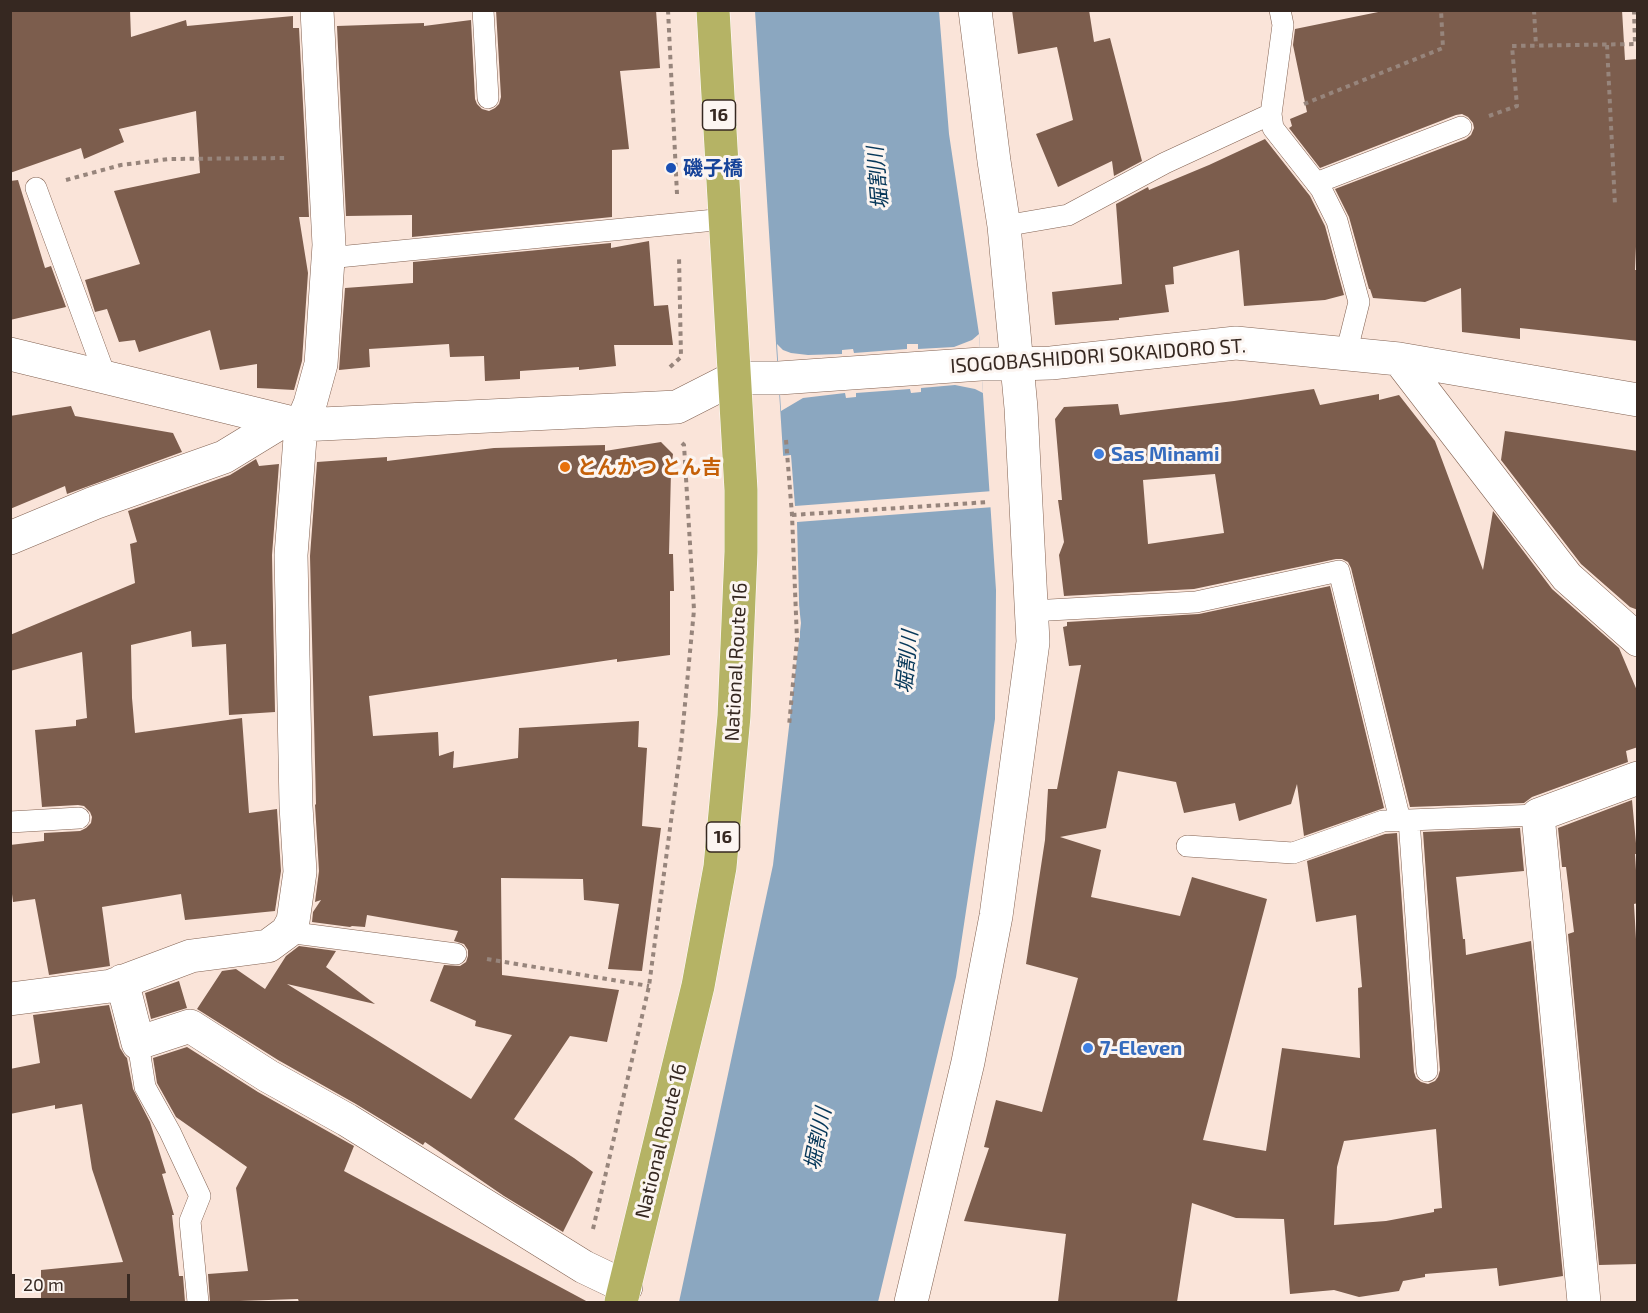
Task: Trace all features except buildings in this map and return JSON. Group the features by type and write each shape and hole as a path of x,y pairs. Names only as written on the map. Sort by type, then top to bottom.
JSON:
{"highway":[{"name":"National Route 16","path":"623,1295 698,986 720,867 734,716 741,552 741,490 713,10"}],"street":[{"path":"10,538 94,503 224,457 292,423 310,405 321,364 328,258 317,10"},
{"path":"912,1302 968,1062 996,916 1033,642 1021,408 1004,226 975,10"},
{"name":"ISOGOBASHIDORI SOKAIDORO ST.","path":"734,378 779,378 981,364 1051,363 1236,343 1399,359 1638,399"},
{"path":"10,354 292,423 677,407 734,378"},
{"path":"1399,359 1567,577 1638,640"},
{"path":"10,999 111,986 191,956 268,946 287,932 293,921 300,872 296,806 291,555 292,423"},
{"path":"1584,1302 1538,815 1638,778"},
{"path":"122,981 138,1043 190,1026 267,1076 347,1120 585,1267 623,1295"}],"lane":[{"path":"483,10 488,98"},
{"path":"1280,10 1283,25 1271,116 1273,128 1321,189 1337,221 1359,302 1346,354"},
{"path":"1004,226 1068,215 1165,163 1271,116"},
{"path":"1316,183 1461,127"},
{"path":"36,188 106,378"},
{"path":"328,258 725,219"},
{"path":"1031,611 1196,602 1339,571 1405,820 1427,1071"},
{"path":"1187,846 1293,853 1383,821 1538,815"},
{"path":"10,822 79,818"},
{"path":"287,932 456,954"},
{"path":"138,1043 145,1087 170,1132 200,1196 190,1221 198,1302"}],"path":[{"path":"668,10 678,223 681,357"},
{"path":"1271,116 1443,48 1441,10"},
{"path":"1534,10 1536,46"},
{"path":"1517,106 1512,46 1636,44 1634,10"},
{"path":"1607,45 1616,205"},
{"path":"36,188 121,165 170,159 324,158"},
{"path":"786,440 792,515 796,640 789,726"},
{"path":"585,1267 649,986 681,746 694,610 684,445"},
{"path":"792,515 989,502"},
{"path":"456,954 649,986"}],"water":[{"name":"堀割川","path":"755,11 939,11 949,134 979,334 996,590 995,719 956,977 878,1302 679,1302 773,865 801,623 785,485"}],"pier":[{"path":"979,334 983,393 955,385 921,388 921,392 911,393 910,389 856,393 856,397 846,398 845,393 803,398 781,411 777,344 783,350 791,353 842,354 842,350 853,349 854,353 907,349 907,344 918,344 918,349 954,347 972,340"},
{"path":"791,455 795,506 993,491 994,507 797,522 800,638 796,639 798,623 782,456"}],"place":[{"name":"磯子橋","path":"671,168"},
{"name":"Sas Minami","path":"1099,454"},
{"name":"とんかつ とん吉","path":"565,467"},
{"name":"7-Eleven","path":"1088,1048"}]}
